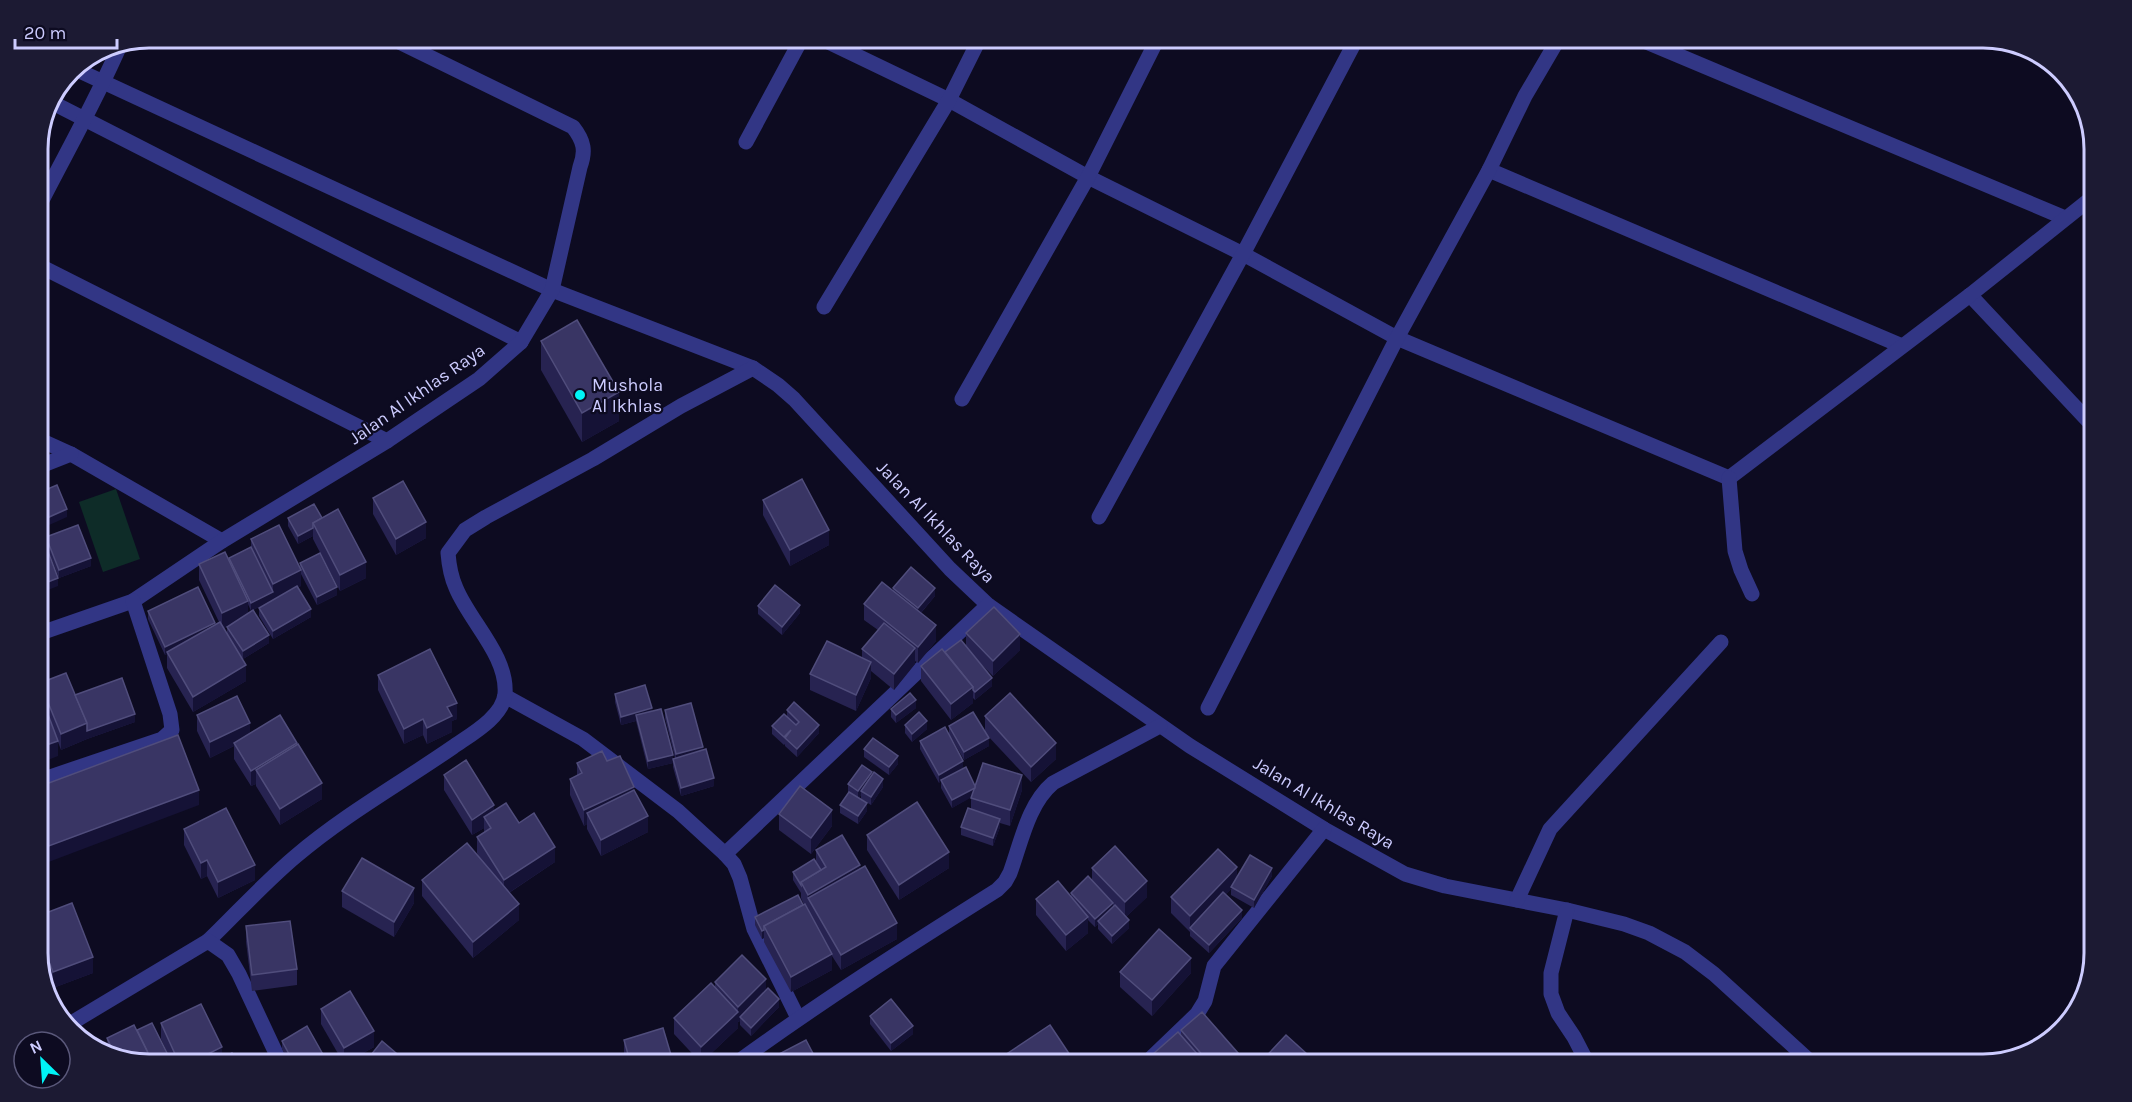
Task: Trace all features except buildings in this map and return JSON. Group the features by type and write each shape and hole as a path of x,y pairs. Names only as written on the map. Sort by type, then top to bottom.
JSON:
{"street":[{"path":"83,72 552,290 584,156 580,136 573,127 411,48"},
{"path":"746,142 797,48"},
{"path":"841,48 949,100 1088,177 1243,254 1397,338 1729,478"},
{"path":"824,307 949,100 975,48"},
{"path":"962,399 1088,177 1153,48"},
{"path":"1099,517 1243,254 1352,48"},
{"path":"1208,708 1397,338 1489,170 1525,96 1553,48"},
{"path":"1662,48 2065,218"},
{"path":"48,188 104,82 117,53"},
{"path":"58,105 521,342"},
{"path":"1489,170 1902,346"},
{"path":"1729,478 1970,295 2084,204"},
{"path":"48,270 387,441"},
{"name":"Jalan Al Ikhlas Raya","path":"48,631 133,601 222,541 387,441 478,378 521,342 552,290 753,368 778,385 794,399 950,569 988,604 1161,726 1324,829 1405,874 1445,886 1567,910 1624,924 1649,933 1685,952 1714,974 1802,1054"},
{"path":"1970,295 2084,416"},
{"path":"74,1021 208,941 296,856 351,814 474,733 494,717 505,696 504,674 456,590 450,573 448,553 465,531 526,493 593,459 681,406 753,368"},
{"path":"48,444 71,454 222,541"},
{"path":"48,463 71,454"},
{"path":"1729,478 1735,551 1752,594"},
{"path":"48,778 162,739 172,730 170,714 133,601"},
{"path":"725,854 988,604"},
{"path":"1517,900 1550,829 1720,642"},
{"path":"505,696 583,739 678,811 725,854 734,864 754,929 798,1018"},
{"path":"750,1054 875,966 997,890 1010,873 1035,805 1043,792 1053,783 1161,726"},
{"path":"1156,1054 1197,1014 1205,1001 1215,966 1324,829"},
{"path":"1567,910 1551,974 1551,994 1558,1013 1582,1054"},
{"path":"208,941 228,956 239,974 276,1054"}],"green space":[{"path":"116,489 140,559 103,572 79,502"}],"place":[{"name":"Mushola Al Ikhlas","path":"580,395"}]}
